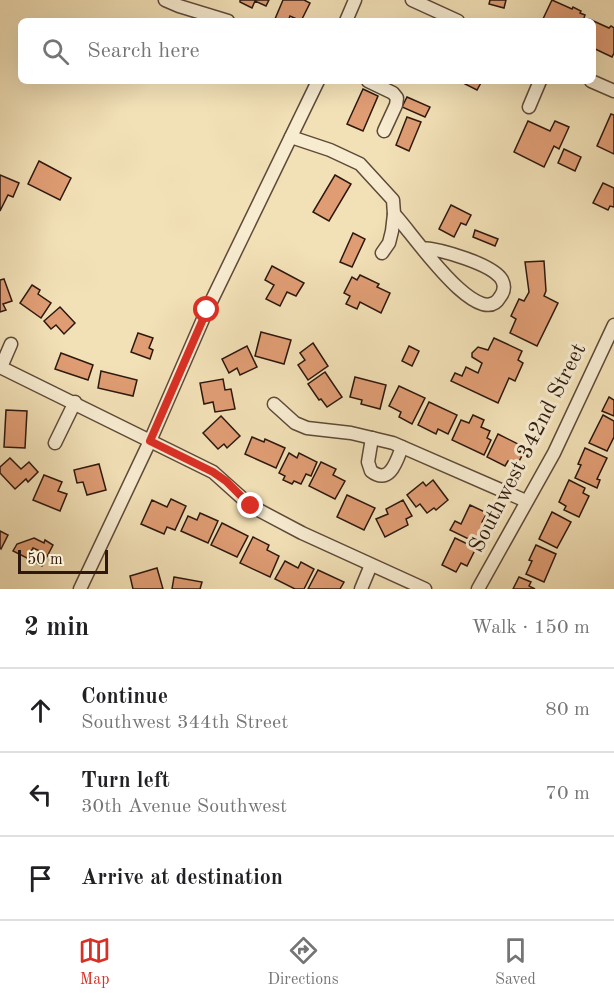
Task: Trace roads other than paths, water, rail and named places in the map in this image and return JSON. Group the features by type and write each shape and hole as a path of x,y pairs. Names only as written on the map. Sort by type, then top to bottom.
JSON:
{"street":[{"path":"165,0 218,18"},
{"path":"347,18 355,0"},
{"path":"412,0 451,18"},
{"path":"596,83 614,91"},
{"path":"80,589 150,441 207,310 317,84"},
{"path":"374,84 393,93 397,98 384,131"},
{"path":"530,107 539,84"},
{"path":"291,137 330,150 360,164 393,200 391,238 382,253"},
{"path":"394,214 444,275 464,294 486,304 499,300 504,287 497,275 449,252 422,248"},
{"name":"Southwest 342nd Street","path":"478,589 554,453 614,325"},
{"path":"11,344 1,367 213,472 226,481 251,506 302,533 425,589"},
{"path":"55,443 75,402"},
{"path":"274,404 295,423 307,428 372,438 402,447 526,501"},
{"path":"372,438 368,462 371,471 379,476 392,471 402,447"},
{"path":"361,589 371,565"}]}
